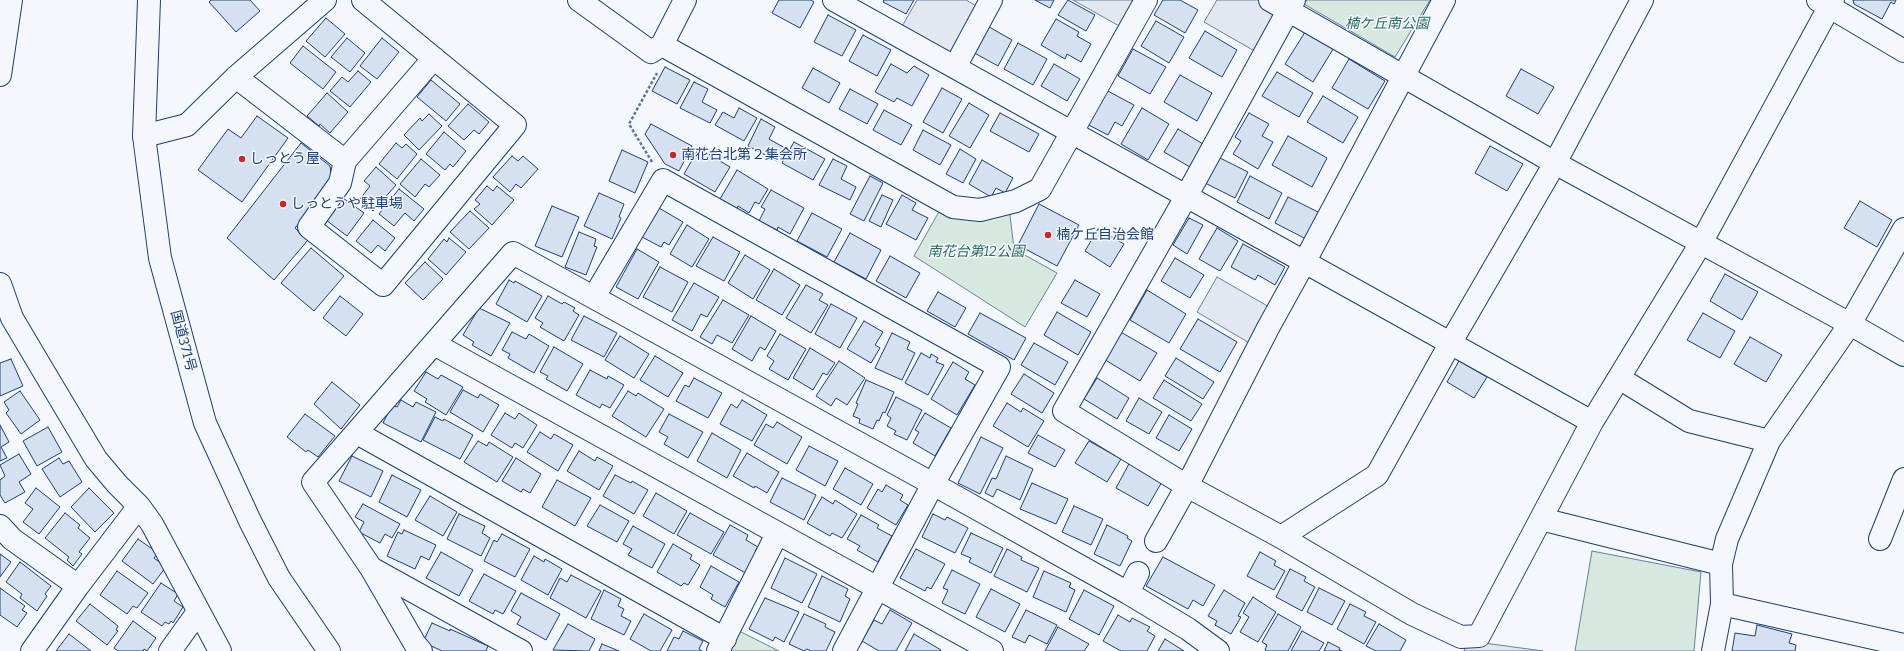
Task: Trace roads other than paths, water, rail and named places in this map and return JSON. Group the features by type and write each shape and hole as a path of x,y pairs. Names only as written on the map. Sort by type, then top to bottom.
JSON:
{"main road":[{"path":"0,75 11,0"},
{"name":"国道371号","path":"149,0 144,136 160,258 205,423 250,521 279,578 329,651"},
{"path":"144,136 187,125 236,77 325,0"},
{"path":"363,0 434,58 515,125 383,284 309,227 340,183 345,161 434,58"},
{"path":"579,0 650,52 662,45 685,0"},
{"path":"835,0 1072,133 1451,342 1592,422"},
{"path":"955,67 991,0"},
{"path":"662,45 953,207 980,210 1016,201 1040,189 1146,0"},
{"path":"1270,0 1291,6 1404,76 1555,163 1904,355"},
{"path":"1156,541 1187,486 1268,328 1444,0"},
{"path":"1281,537 1377,476 1451,342 1555,163 1642,0"},
{"path":"1291,6 1187,196 1064,411 1187,486 1281,537 1412,614 1461,637 1479,636 1592,422 1700,243 1827,2 1902,44"},
{"path":"236,77 345,161"},
{"path":"594,297 663,180 999,367 933,484 844,651"},
{"path":"1714,651 1722,604 1721,564 1727,539 1769,441 1850,324 1904,230"},
{"path":"421,651 415,644 371,568 313,482 513,253 1128,593 1188,629 1218,651"},
{"path":"0,286 12,318 96,459 117,484 139,506 152,524 220,651"},
{"path":"434,344 992,651"},
{"path":"1619,378 1689,421 1769,441"},
{"path":"357,433 721,645 777,534"},
{"path":"1880,539 1904,479"},
{"path":"32,651 78,586 139,506"},
{"path":"1541,519 1721,564"},
{"path":"0,526 12,539 78,586"},
{"path":"371,568 520,651"},
{"path":"1128,593 1138,573"},
{"path":"279,578 313,651"},
{"path":"1722,604 1904,644"},
{"path":"170,651 198,612"}],"place":[{"name":"南花台北第２集会所","path":"673,155"},
{"name":"しっとう屋","path":"242,159"},
{"name":"しっとうや駐車場","path":"283,204"},
{"name":"楠ケ丘自治会館","path":"1048,235"}],"park label":[{"name":"楠ケ丘南公園","path":"1387,24"},
{"name":"南花台第12公園","path":"976,252"}]}
